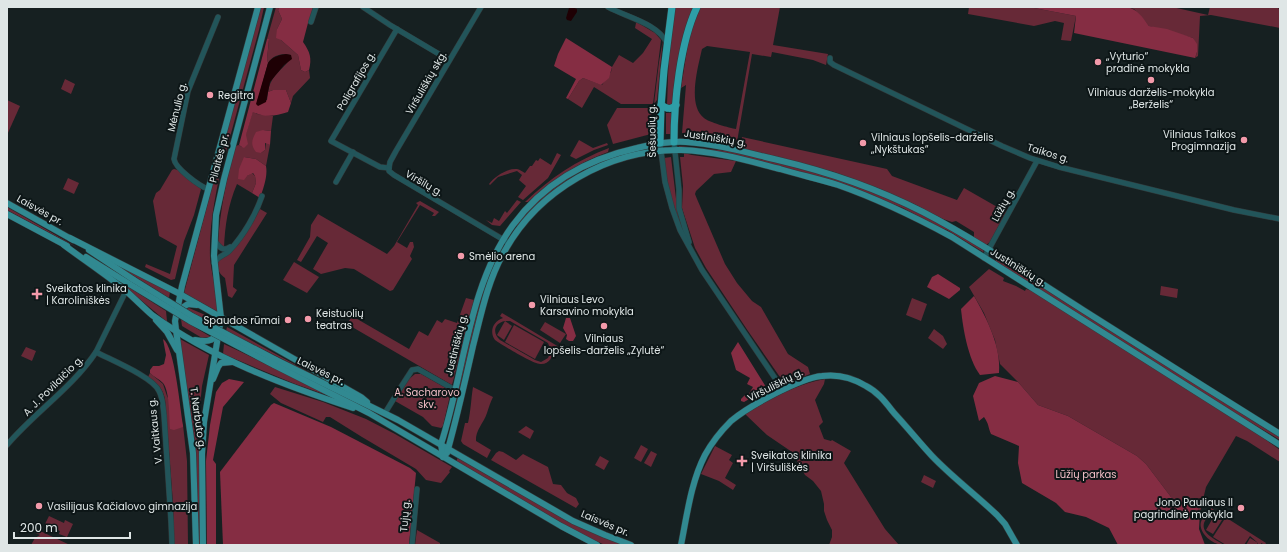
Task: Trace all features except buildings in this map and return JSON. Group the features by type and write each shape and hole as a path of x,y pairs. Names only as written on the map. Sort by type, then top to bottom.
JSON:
{"highway":[{"name":"Šešuolių g.","path":"660,143 661,105 672,7"},
{"name":"Šešuolių g.","path":"674,142 676,106 686,39 690,23 697,7"},
{"path":"661,105 668,109 672,109 676,106"}],"main road":[{"name":"Pilaitės pr.","path":"180,294 258,7"},
{"name":"Pilaitės pr.","path":"221,318 214,263 214,238 219,198 270,7"},
{"name":"Justiniškių g.","path":"443,457 442,444 480,292 487,272 503,239 528,207 560,180 576,170 596,160 613,154 660,143 674,142 704,144 728,148 824,171 896,199 925,213 988,250 1280,434"},
{"name":"Justiniškių g.","path":"443,457 447,453 482,308 497,266 516,232 534,212 564,186 597,167 614,161 674,150 705,153 759,163 841,186 904,212 952,237 1280,445"},
{"path":"217,154 226,154 229,160"},
{"name":"Laisvės pr.","path":"7,203 70,238 133,283"},
{"name":"Laisvės pr.","path":"7,214 369,413 554,522 597,545"},
{"path":"70,238 180,294 361,397 377,410"},
{"name":"Laisvės pr.","path":"64,244 126,291 151,314 215,353 313,395 369,413"},
{"name":"T. Narbuto g.","path":"180,294 176,330 193,454 196,545"},
{"path":"177,311 188,304 200,306"},
{"path":"151,314 167,332 180,359"},
{"name":"T. Narbuto g.","path":"203,545 202,454 204,422 221,318"},
{"path":"191,339 210,341 215,337 220,328"},
{"path":"208,392 220,364 225,362 234,362"},
{"name":"Laisvės pr.","path":"275,362 385,413 442,444 574,521 604,535 631,545"},
{"name":"Viršuliškių g.","path":"681,545 695,480 702,460 713,442 725,427 737,416 783,390 799,382 822,376 849,378 868,387 884,400 932,456 997,515 1005,524 1017,545"}],"street":[{"path":"311,22 316,7"},
{"path":"363,7 449,60"},
{"name":"Viršuliškių skg.","path":"389,168 390,162 395,153 481,7"},
{"path":"608,7 636,19 658,32 667,44"},
{"name":"Mėnulio g.","path":"208,189 201,186 186,174 175,164 174,159 188,91 218,17"},
{"path":"658,32 666,30 671,23"},
{"name":"Poligrafijos g.","path":"331,141 397,29"},
{"name":"Taikos g.","path":"830,58 830,62 834,65 1002,146 1037,161 1200,202 1280,219"},
{"name":"Viršilų g.","path":"331,141 380,168 389,168 389,171 394,175 509,243"},
{"name":"Šešuolių g.","path":"674,142 679,186 679,208 692,250"},
{"name":"Šešuolių g.","path":"660,143 665,182 680,230 702,270 783,390"},
{"path":"336,182 353,152"},
{"name":"Lūžių g.","path":"984,258 1037,161"},
{"path":"214,263 218,257 229,251 257,209 262,196"},
{"path":"214,238 218,245 223,249 227,249 234,244"},
{"name":"A. J. Povilaičio g.","path":"7,445 78,375 96,352 126,291"},
{"name":"V. Vaitkaus g.","path":"96,352 150,380 160,391 164,415 172,521 172,545"},
{"path":"385,413 412,370 418,369 455,390"},
{"name":"Tujų g.","path":"412,545 417,489"}],"green space":[{"path":"260,7 264,7 259,30 226,152 222,150"},
{"path":"276,7 280,7 278,10 282,19 277,29 281,40 298,55 301,70 305,72 309,70 310,78 293,96 291,103 286,90 273,90 268,92 273,79 288,62 291,55 278,55 272,58 268,63 269,40 267,39"},
{"path":"280,7 315,7 308,23 303,42 309,52 310,59 309,70 305,72 301,70 298,55 281,40 276,38 277,29 282,19 278,10"},
{"path":"675,7 694,7 672,106 667,105 669,50"},
{"path":"700,7 780,7 773,45 828,54 826,65 813,60 772,52 771,57 752,54 737,142 682,133 686,85 681,88 689,37","holes":["707,46 750,52 736,129 706,120 699,112 695,95 696,75 702,49"]},
{"path":"969,7 1029,7 1076,16 1071,41 1061,40 1064,23 1055,21 1034,26 968,14"},
{"path":"1029,7 1130,8 1139,14 1149,26 1167,29 1193,38 1197,44 1197,52 1195,58 1074,33 1076,16"},
{"path":"1126,7 1172,7 1208,15 1210,7 1280,7 1278,9 1280,9 1280,28 1211,15 1200,16 1198,56 1195,58 1197,52 1193,38 1149,26 1134,9"},
{"path":"636,23 655,33 661,40 653,104 621,104 594,87 582,108 568,99 579,81 583,78 602,85 611,72 612,67 619,55 633,63 643,53 652,39 635,28"},
{"path":"566,38 612,67 609,78 601,85 583,78 579,81 568,99 566,98 576,79 554,66"},
{"path":"267,39 269,39 268,63 257,101 267,100 268,92 273,90 286,90 291,103 288,112 279,115 266,116 253,112 246,135 248,144 244,148 239,145"},
{"path":"663,39 657,100 654,104 659,62"},
{"path":"65,79 75,84 71,94 61,89"},
{"path":"7,100 20,106 7,135"},
{"path":"617,108 652,108 651,134 613,144 607,125"},
{"path":"253,111 257,114 273,116 271,131 263,130 261,153 265,150 266,143 270,145 266,166 256,159 244,157 247,176 252,173 255,176 256,183 252,193 237,184 231,200 225,231 224,248 218,243 220,218 227,182 235,146 239,145 242,147"},
{"path":"666,113 672,113 672,134 666,134"},
{"path":"263,130 271,131 270,145 265,143 265,150 261,153 256,152 252,144 253,140 256,132"},
{"path":"742,137 887,169 892,176 957,200 964,188 1006,212 990,242 986,245 982,244 974,237 974,232 956,221 952,222 943,219 880,189 834,172 743,149 741,144"},
{"path":"579,140 593,148 607,143 608,145 576,159 570,156"},
{"path":"679,146 738,152 821,173 868,189 924,214 984,251 983,252 947,230 938,227 903,208 838,183"},
{"path":"652,147 597,164 571,177 548,195 518,226 516,226 523,216 542,196 565,179 589,165 619,154"},
{"path":"609,148 608,152 575,167 546,187 528,202 525,202 564,170"},
{"path":"557,153 561,155 548,178 523,200 518,197 526,186 519,180 522,175 517,171 498,177 490,185 489,184 505,171 518,169 525,173 536,160 538,161 540,158 551,165"},
{"path":"684,153 736,161 731,172 714,174 696,191 695,194 725,264 737,283 752,301 761,307 788,354 808,367 810,374 788,383 782,380 706,268 695,248 682,208 683,186 680,157 684,157"},
{"path":"222,155 224,157 214,207 210,245 210,257 218,312 184,293 220,157"},
{"path":"244,157 256,159 266,166 266,179 260,198 252,193 256,183 253,173 247,176 244,180 238,179 239,169"},
{"path":"671,157 678,215 685,237 674,208 667,178 664,158"},
{"path":"174,169 178,170 201,189 194,215 184,241 175,279 171,280 145,267 146,264 170,274 177,246 159,236 153,201 156,193 160,190"},
{"path":"68,178 79,183 74,194 63,189"},
{"path":"517,200 521,202 500,226 492,225 486,220 492,223 494,218 499,221 505,211 507,213"},
{"path":"420,201 439,212 435,216 432,216 434,213 420,205 397,242 407,248 410,242 413,242 414,247 410,256 412,259 393,290 390,291 354,269 345,268 321,274 313,269 328,243 317,236 301,262 297,260 310,237 311,225 318,214 387,254 394,246 418,205 416,203"},
{"path":"7,207 80,249 7,210"},
{"path":"260,209 267,213 234,265 233,287 237,290 232,298 228,296 225,278 219,272 219,261 222,256 246,233"},
{"path":"500,249 501,250 489,276 491,271"},
{"path":"102,256 170,292 169,298"},
{"path":"997,258 1280,437 1280,440 1228,409 995,262"},
{"path":"294,262 319,277 307,293 283,280"},
{"path":"989,269 1004,278 1003,281 1025,291 1026,289 1033,291 1250,428 1280,450 1280,462 1247,441 1236,436 1206,487 1200,512 1194,501 1175,500 1171,497 1146,464 1137,456 1068,416 1038,405 1000,364 995,340 984,313 969,287"},
{"path":"938,274 960,288 960,290 949,299 927,287 932,277"},
{"path":"489,276 480,305 449,432 470,339 476,316"},
{"path":"113,277 166,311 167,321 166,321"},
{"path":"1161,286 1178,289 1177,298 1160,295"},
{"path":"974,296 992,333 998,353 999,373 980,375 969,352 961,309"},
{"path":"466,298 474,300 452,385 347,324 352,316 409,349 419,331 428,336 437,320 442,323 445,319 457,323"},
{"path":"912,298 927,304 921,321 906,315"},
{"path":"189,308 210,317 213,319 215,325 186,309"},
{"path":"502,313 559,347 558,349 553,347 551,359 543,364 531,361 518,354 495,340 493,337 492,330 494,324 503,318 500,316","holes":["510,321 548,343 551,351 548,358 541,362 535,360 500,340 495,331 496,326 501,322"]},
{"path":"566,318 570,318 576,336 573,341 566,339 567,335 563,328"},
{"path":"181,319 211,337 202,338 182,326"},
{"path":"505,321 512,326 504,340 497,335"},
{"path":"545,322 566,334 560,343 540,330"},
{"path":"514,325 544,342 535,359 505,342"},
{"path":"227,327 314,375 226,331"},
{"path":"934,329 943,336 947,344 943,349 928,338"},
{"path":"163,339 167,344 174,366 183,425 183,427 174,430 170,429 168,398 165,387 163,383 150,373 153,366 164,364 166,355"},
{"path":"180,339 209,355 202,386 199,416 200,545 198,545 196,450"},
{"path":"738,342 766,387 765,390 744,402 741,401 741,399 745,395 748,395 753,387 747,384 750,378 736,370 731,353"},
{"path":"224,344 335,398 295,384 223,354"},
{"path":"26,347 36,351 32,361 21,356"},
{"path":"150,373 163,384 167,396 183,427 183,425 187,461 188,545 174,545 173,503 165,399 159,386 148,377"},
{"name":"A. Sacharovo skv.","path":"415,374 421,374 451,391 443,426 441,428 432,426 423,417 395,401 408,380"},
{"name":"Lūžių parkas","path":"995,376 1018,382 1038,405 1068,416 1137,456 1146,464 1171,497 1176,500 1194,501 1200,512 1199,529 1205,545 1118,545 1109,528 1086,517 1065,512 1056,503 1022,483 1018,463 1019,446 991,434 984,417 979,421 973,396 979,383"},
{"path":"229,379 244,382 223,407 213,460 216,464 216,545 207,545 206,461 210,425 216,392 222,383"},
{"path":"825,379 824,384 815,400 823,422 819,426 824,439 832,440 851,451 844,463 885,529 899,545 829,545 832,537 832,530 824,511 821,491 813,481 805,475 792,452 767,435 745,414 794,388"},
{"path":"275,387 323,402 366,419 452,467 449,471 450,472 441,483 426,480 416,469 330,417 326,417 323,422 281,403 270,394"},
{"path":"473,387 493,397 486,417 478,430 476,437 476,441 491,450 487,458 463,444 461,441 465,423 468,423 470,414"},
{"path":"274,403 331,427 410,468 416,473 409,545 223,545 220,472"},
{"path":"526,426 534,431 530,439 518,432"},
{"path":"641,445 648,449 641,462 634,458"},
{"path":"715,446 732,455 729,460 733,463 725,478 736,485 733,490 719,481 701,474"},
{"path":"499,451 516,460 523,454 548,467 553,484 561,485 567,493 576,498 579,504 576,508 491,460"},
{"path":"651,451 657,454 651,467 644,463"},
{"path":"600,456 609,461 604,470 595,465"},
{"path":"458,457 624,545 605,545 576,532 456,462"},
{"path":"924,475 936,481 933,488 921,482"},
{"path":"1211,508 1266,543 1265,545 1261,543 1261,545 1258,545 1258,543 1250,536 1244,545 1226,545 1213,537 1224,520 1215,515 1207,519 1204,523 1204,527 1210,536 1224,545 1218,544 1206,537 1201,526 1201,521 1205,516 1212,513 1210,511"},
{"path":"49,516 64,523 65,520 73,524 67,537 59,534 60,531 45,524"},
{"path":"1214,516 1222,520 1213,534 1206,530"},
{"path":"38,530 70,545 31,545 35,538 40,535 36,533"},
{"path":"417,530 440,543 440,545 415,545"},
{"path":"1250,538 1258,543 1256,545 1246,545"}],"shaded area":[{"path":"572,7 577,9 577,12 571,21 567,20 566,18 569,8"},
{"path":"286,54 291,55 292,59 284,65 270,82 266,102 258,106 256,104 268,63 276,57"}],"place":[{"name":"„Vyturio“ pradinė mokykla","path":"1098,62"},
{"name":"Vilniaus darželis-mokykla „Berželis“","path":"1151,80"},
{"name":"Regitra","path":"210,95"},
{"name":"Vilniaus Taikos Progimnazija","path":"1244,140"},
{"name":"Vilniaus lopšelis-darželis „Nykštukas“","path":"863,143"},
{"name":"Smėlio arena","path":"461,256"},
{"name":"Sveikatos klinika | Karoliniškės","path":"37,294"},
{"name":"Vilniaus Levo Karsavino mokykla","path":"532,305"},
{"name":"Keistuolių teatras","path":"308,319"},
{"name":"Spaudos rūmai","path":"288,320"},
{"name":"Vilniaus lopšelis-darželis „Zylutė“","path":"604,326"},
{"name":"Sveikatos klinika | Viršuliškės","path":"742,461"},
{"name":"Vasilijaus Kačialovo gimnazija","path":"39,506"},
{"name":"Jono Pauliaus II pagrindinė mokykla","path":"1241,508"}]}
